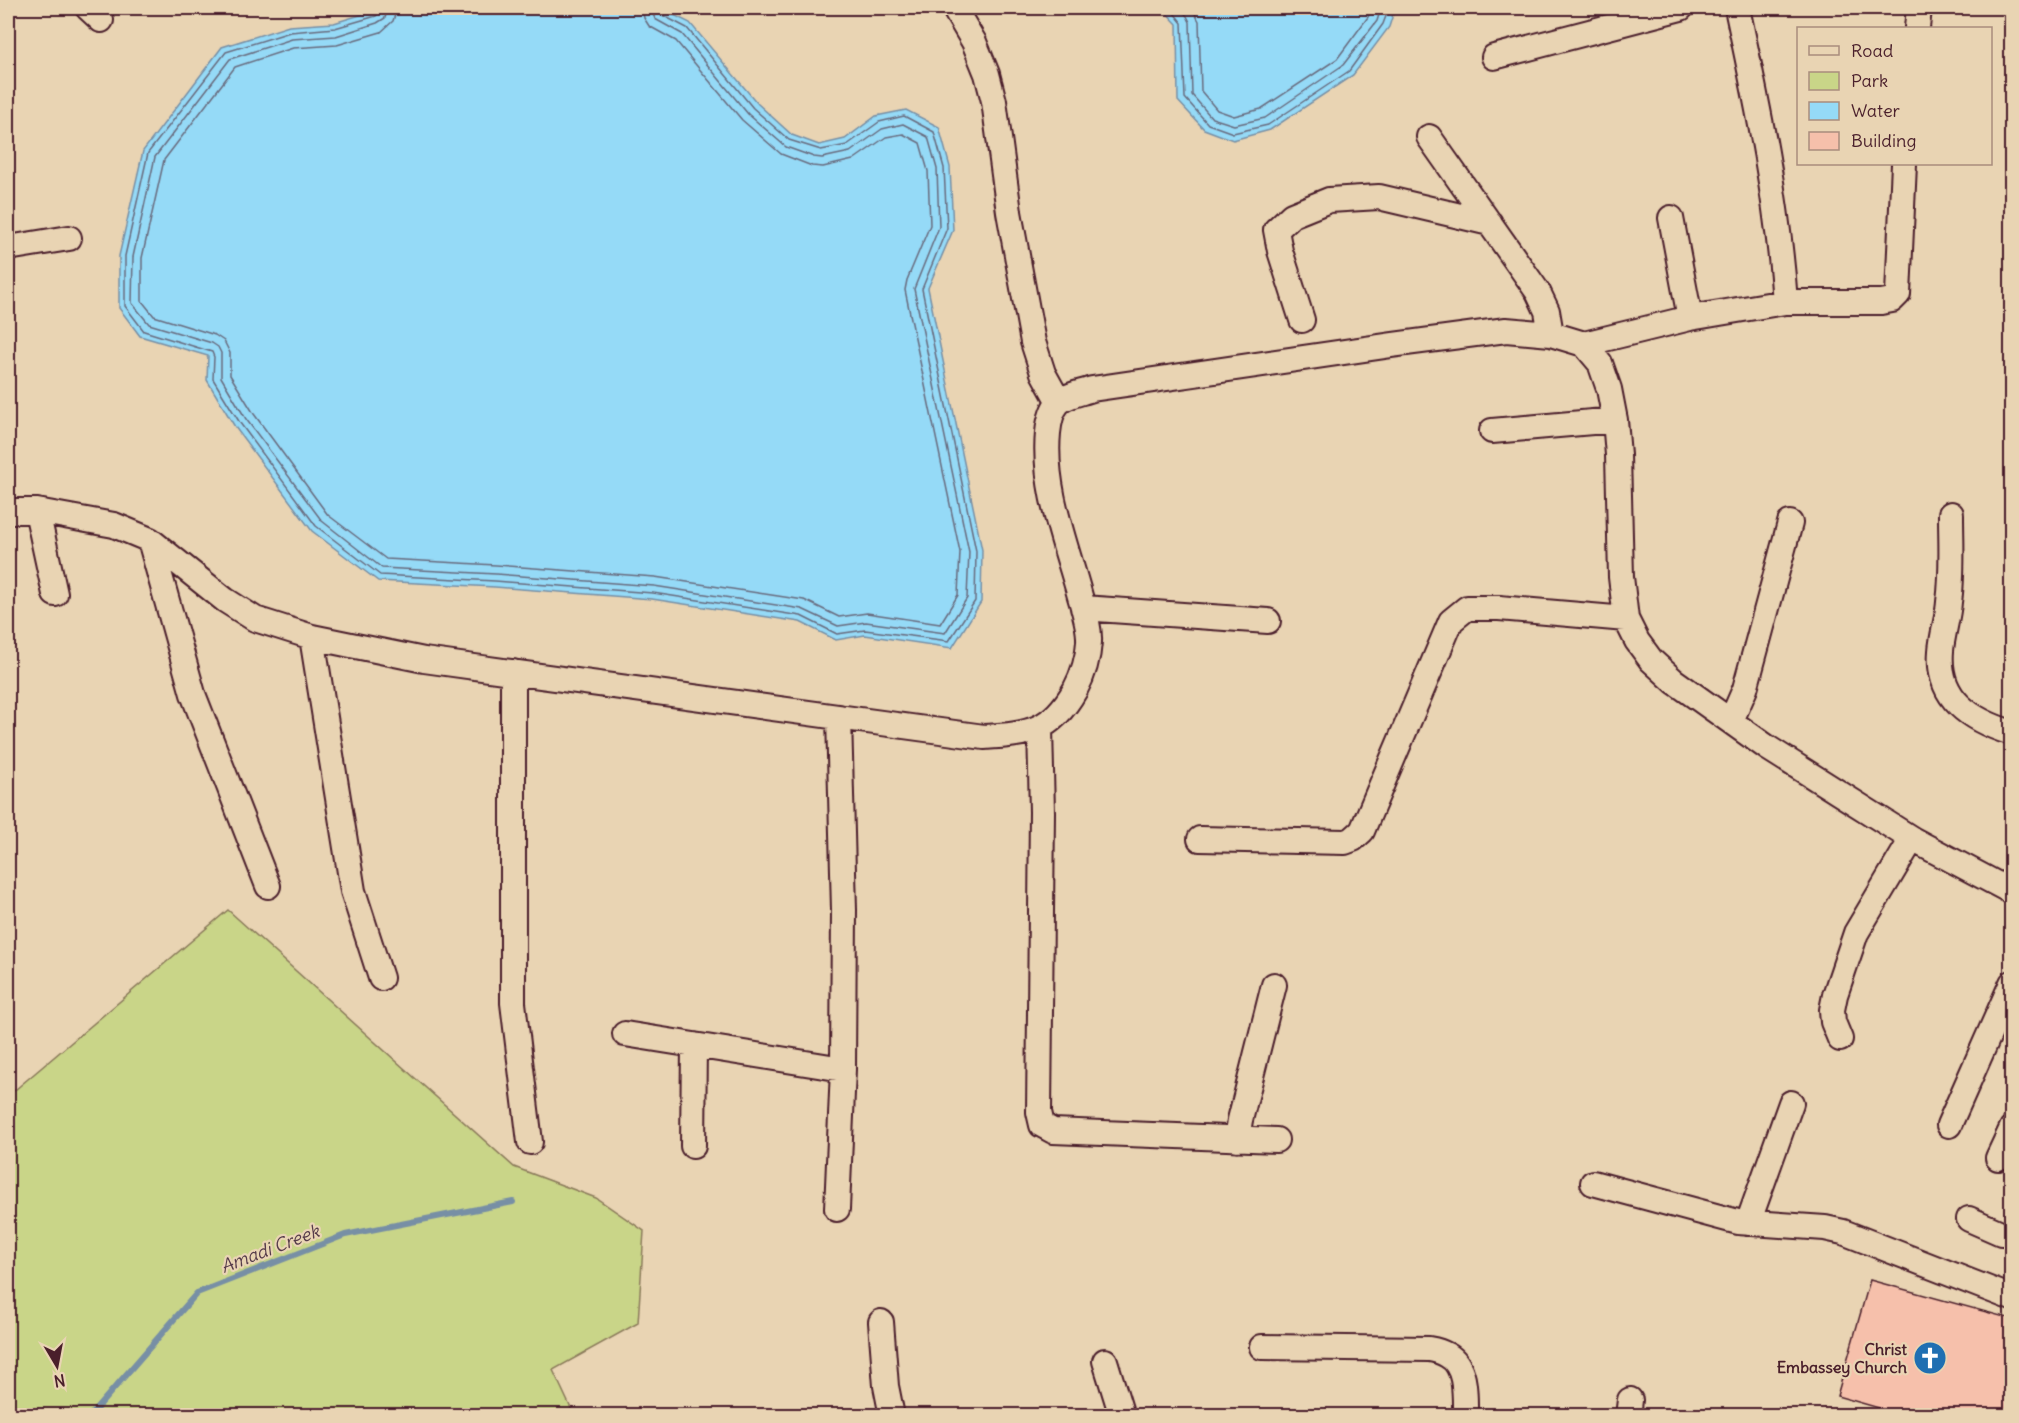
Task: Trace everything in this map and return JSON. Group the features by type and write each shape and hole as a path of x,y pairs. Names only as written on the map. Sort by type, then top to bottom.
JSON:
{"street":[{"path":"954,8 974,42 987,74 994,100 1009,212 1033,342 1043,373 1059,402"},
{"path":"1494,57 1682,8"},
{"path":"1737,8 1773,185 1781,241 1785,302"},
{"path":"1917,27 1919,8"},
{"path":"1429,137 1538,292 1547,311 1551,334"},
{"path":"8,511 37,511 114,525 150,540 225,600 255,619 312,638 424,660 984,737 1019,734 1040,728 1056,717 1068,701 1084,673 1089,640 1048,472 1049,423 1059,402 1092,389 1506,330 1551,334 1584,344 1690,318 1785,302 1892,300 1898,294 1904,165"},
{"path":"1302,320 1280,251 1276,230 1292,215 1329,200 1379,197 1490,223"},
{"path":"1671,218 1690,318"},
{"path":"8,248 69,238"},
{"path":"1584,344 1600,363 1616,420 1621,577 1626,619 1637,641 1651,660 1674,681 1768,748 1912,839 2009,884"},
{"path":"1492,431 1616,420"},
{"path":"37,511 55,594"},
{"path":"1951,514 1952,571 1941,652 1942,677 1949,695 1970,713 1989,726 2012,733"},
{"path":"1731,721 1745,689 1790,523"},
{"path":"150,540 193,694 268,886"},
{"path":"1083,608 1268,621"},
{"path":"1200,838 1345,842 1358,836 1375,803 1451,621 1467,608 1499,608 1626,619"},
{"path":"312,638 353,891 381,978"},
{"path":"513,672 513,1003 530,1142"},
{"path":"837,1209 843,1069 844,910 839,717"},
{"path":"1040,728 1042,812 1039,1112 1041,1122 1053,1131 1276,1140"},
{"path":"1840,1039 1833,1022 1832,1010 1856,933 1912,839"},
{"path":"1948,1125 2012,983"},
{"path":"1237,1139 1274,985"},
{"path":"625,1034 843,1069"},
{"path":"693,1146 694,1045"},
{"path":"1748,1223 1791,1103"},
{"path":"1998,1158 2012,1128"},
{"path":"1593,1183 1748,1223 1825,1228 1843,1232 2012,1298"},
{"path":"1969,1219 2001,1233 2012,1233"},
{"path":"881,1322 886,1386 892,1416"},
{"path":"1262,1347 1429,1349 1447,1354 1456,1362 1461,1373 1465,1388 1466,1416"},
{"path":"1105,1361 1122,1416"}],"green space":[{"path":"228,910 514,1167 596,1198 644,1231 638,1323 553,1370 574,1415 8,1415 8,1094"}],"water":[{"path":"383,8 660,8 690,23 758,104 792,135 819,145 845,139 876,116 906,110 939,127 950,167 953,230 928,288 982,550 981,602 952,648 865,635 836,640 800,622 652,599 378,581 312,531 235,427 207,380 208,356 140,336 119,308 119,256 143,151 222,47 289,26 334,23"},
{"path":"1162,8 1395,8 1389,27 1353,75 1270,130 1233,140 1204,129 1178,101 1177,24"}],"building":[{"name":"Christ Embassey Church","path":"1870,1280 2012,1319 2012,1416 1907,1416 1837,1396"}],"waterway":[{"name":"Amadi Creek","path":"90,1416 197,1293 345,1235 513,1202"}],"place":[{"name":"Christ Embassey Church","path":"1930,1358"}]}
